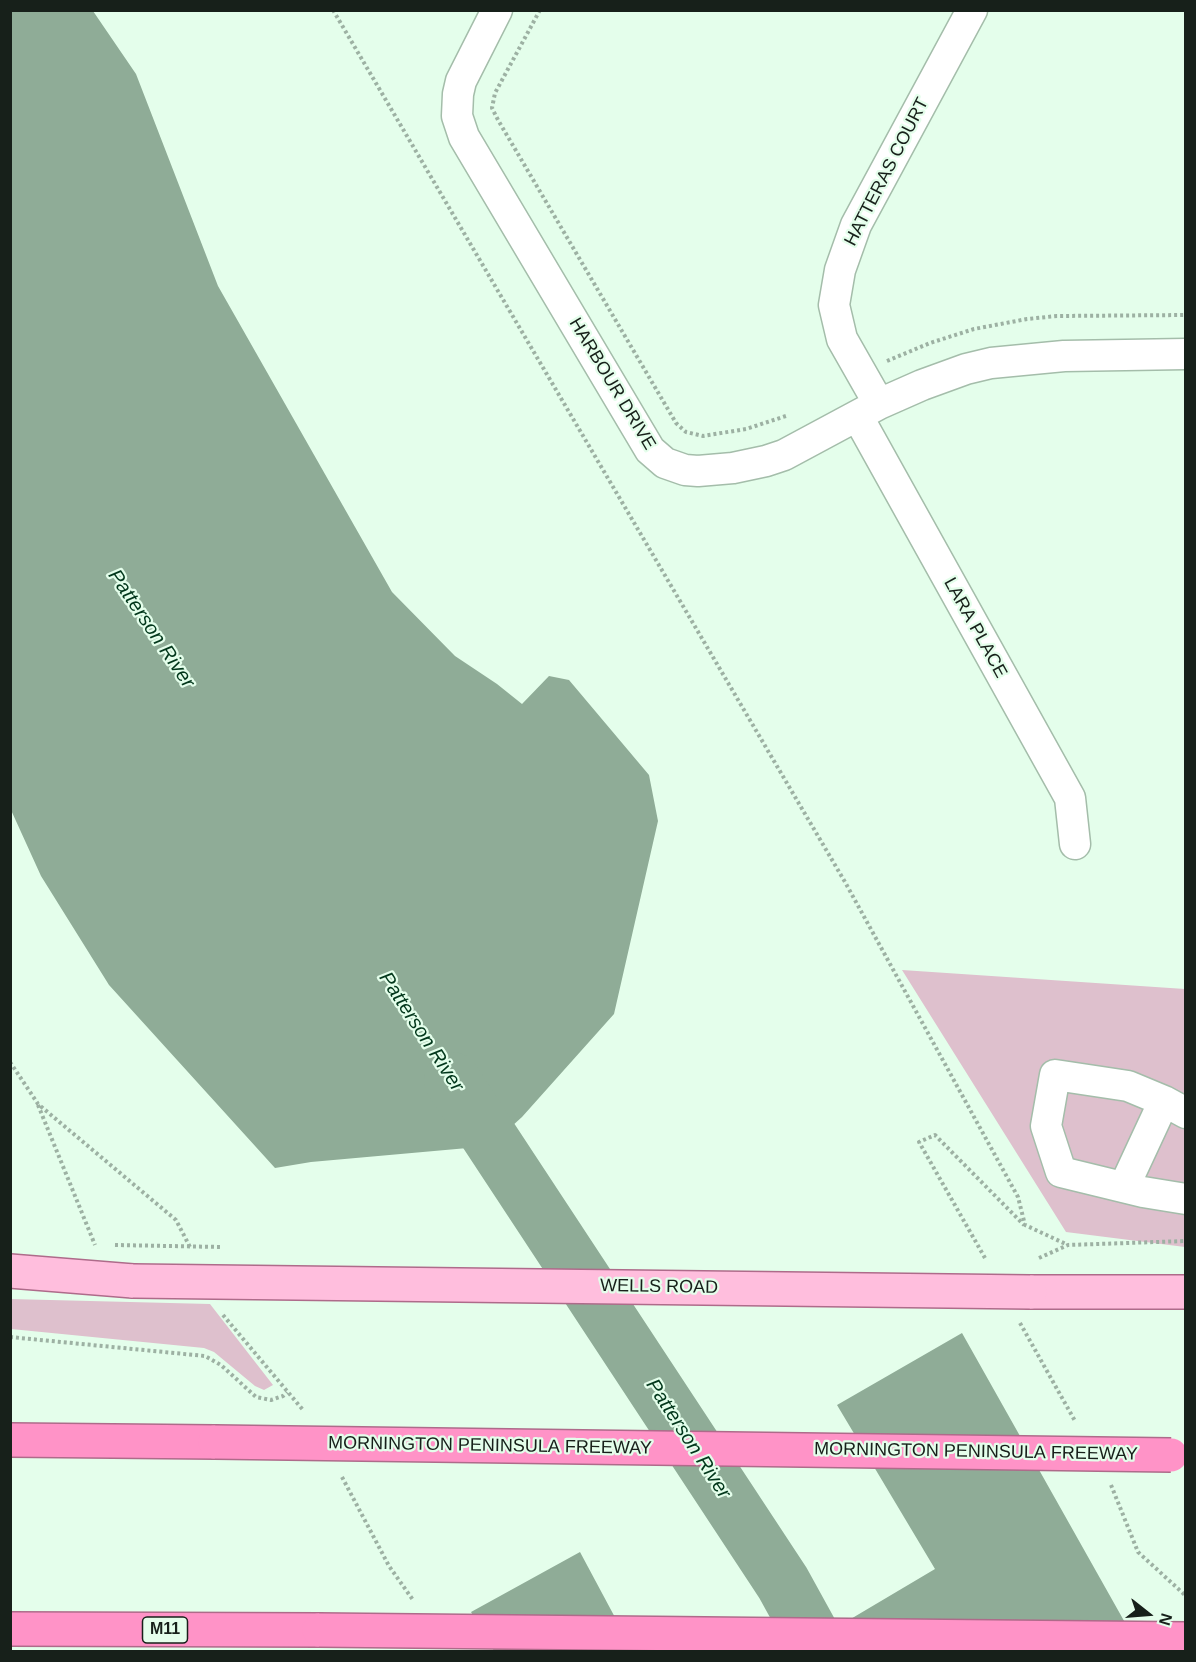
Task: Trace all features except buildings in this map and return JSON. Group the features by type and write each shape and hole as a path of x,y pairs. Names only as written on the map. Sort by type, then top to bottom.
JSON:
{"highway":[{"name":"MORNINGTON PENINSULA FREEWAY","path":"10,1440 1178,1455"},
{"name":"M11","path":"10,1629 1185,1639"}],"main road":[{"name":"WELLS ROAD","path":"10,1271 133,1281 1023,1304 1185,1292"}],"street":[{"name":"HARBOUR DRIVE","path":"497,10 468,66 458,94 458,116 464,137 650,450 665,463 685,470 734,468 784,455 922,384 991,363 1064,356 1185,354"},
{"name":"HATTERAS COURT","path":"869,410 842,339 834,305 840,270 856,225 972,10"},
{"name":"LARA PLACE","path":"869,410 1070,798 1076,844"},
{"path":"1124,1187 1175,1107 1128,1086 1055,1075 1046,1126 1061,1172 1124,1187 1185,1199"}],"path":[{"path":"333,10 845,882 1018,1197 1025,1226"},
{"path":"540,10 495,93 493,111 676,423 686,432 703,436 746,429 790,414"},
{"path":"10,1062 38,1104 96,1248"},
{"path":"38,1104 176,1220"},
{"path":"988,1264 919,1142 935,1135 1025,1226 1068,1245"},
{"path":"1037,1259 1068,1245 1185,1241"},
{"path":"106,1246 115,1245"},
{"path":"1023,1304 1079,1428"},
{"path":"10,1336 205,1356 221,1365 256,1397 271,1400 287,1392"},
{"path":"1108,1479 1138,1552 1185,1596"}],"shaded area":[{"path":"902,970 1185,989 1185,1247 1066,1232"},
{"path":"10,1299 210,1304 273,1385 264,1390 255,1386 214,1352 204,1348 11,1329"}],"water":[{"path":"10,11 93,11 136,74 218,286 392,592 455,656 522,704 549,676 569,680 649,775 658,821 614,1014 522,1117 490,1146 311,1162 275,1168 109,985 41,876 11,810"},
{"path":"962,1333 1141,1651 795,1652 935,1569 837,1405"},
{"path":"580,1552 633,1651 494,1651 471,1612"}],"waterway":[{"name":"Patterson River","path":"452,1080 783,1583 821,1652"}]}
